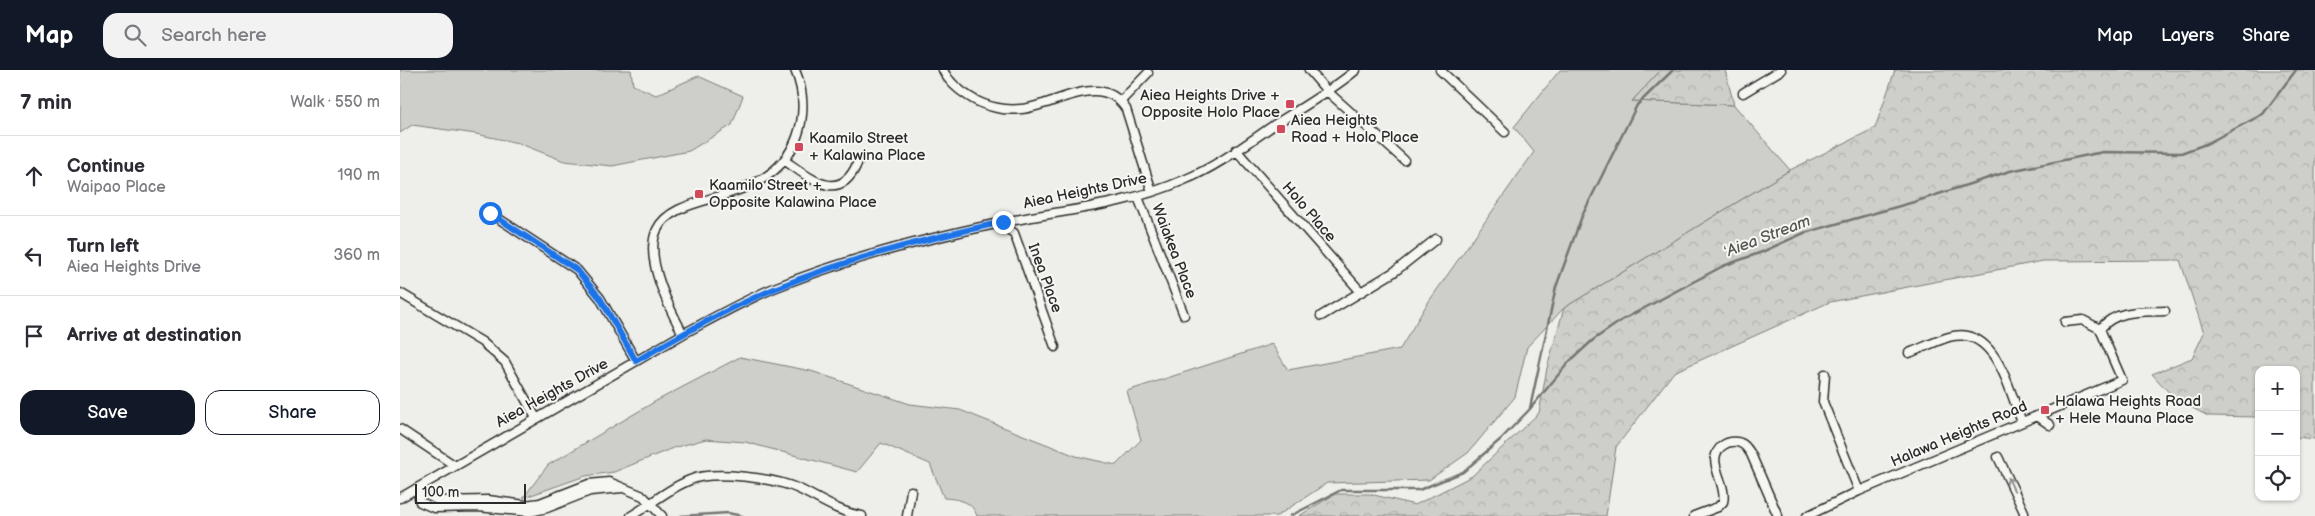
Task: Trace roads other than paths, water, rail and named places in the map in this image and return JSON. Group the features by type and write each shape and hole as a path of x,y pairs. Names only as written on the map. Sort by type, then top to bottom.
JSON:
{"street":[{"path":"683,334 660,285 655,268 652,252 655,230 667,216 680,208 754,184 772,172 784,160 793,148 802,116 803,99 795,70"},
{"path":"943,70 961,92 982,104 1002,108 1022,109 1096,90 1110,92 1121,100 1126,109 1152,192"},
{"path":"1309,70 1327,91 1404,160"},
{"name":"Aiea Heights Drive","path":"400,498 418,490 454,465 730,309 815,273 938,236 1003,222 1083,209 1138,197 1152,192 1198,174 1327,91 1356,70"},
{"path":"1440,70 1505,132"},
{"path":"1743,93 1781,70"},
{"path":"1121,100 1148,74"},
{"name":"Holo Place","path":"1236,150 1361,292"},
{"path":"784,160 813,180 829,186 849,178 857,164"},
{"name":"Waiakea Place","path":"1138,197 1184,315"},
{"path":"490,213 577,270 600,298 636,361"},
{"name":"Inea Place","path":"1003,222 1004,227 1014,233 1055,347"},
{"path":"1321,316 1394,272 1436,239"},
{"path":"400,292 482,342 505,362 536,418"},
{"path":"2065,322 2083,320 2100,329 2116,316 2130,312 2165,311"},
{"name":"Halawa Heights Road","path":"1807,516 1859,491 2122,380 2100,329"},
{"path":"1909,353 1950,337 1965,336 1986,346 1996,356 2022,422"},
{"path":"1825,374 1823,402 1859,491"},
{"path":"2036,416 2050,424"},
{"path":"400,429 454,465"},
{"path":"1694,516 1723,502 1724,489 1715,463 1715,456 1719,448 1728,442 1737,442 1746,445 1752,454 1778,516"},
{"path":"1998,457 2024,514"},
{"path":"631,516 688,480 715,474 784,484 798,488 834,508 862,516"},
{"path":"418,490 439,501 488,500 525,505 540,503 599,482 609,482 643,496 662,516"},
{"path":"418,490 420,502 434,508 478,507 522,512 548,508 590,491 624,488"},
{"path":"907,516 910,490"}],"waterway":[{"path":"1530,408 1556,287 1582,216 1637,105 1673,70"},
{"name":"ʻAiea Stream","path":"1290,516 1341,490 1419,490 1463,472 1501,439 1529,410 1569,362 1593,340 1622,320 1723,266 1762,252 1804,233 1914,202 2010,171 2103,152 2181,153 2206,144 2263,114 2296,70"},
{"name":"ʻAiea Stream","path":"681,516 728,513 742,516"}],"place":[{"name":"Aiea Heights Drive + Opposite Holo Place","path":"1290,104"},
{"name":"Aiea Heights Road + Holo Place","path":"1281,129"},
{"name":"Kaamilo Street + Kalawina Place","path":"799,147"},
{"name":"Kaamilo Street + Opposite Kalawina Place","path":"699,194"},
{"name":"Halawa Heights Road + Hele Mauna Place","path":"2045,410"}]}
